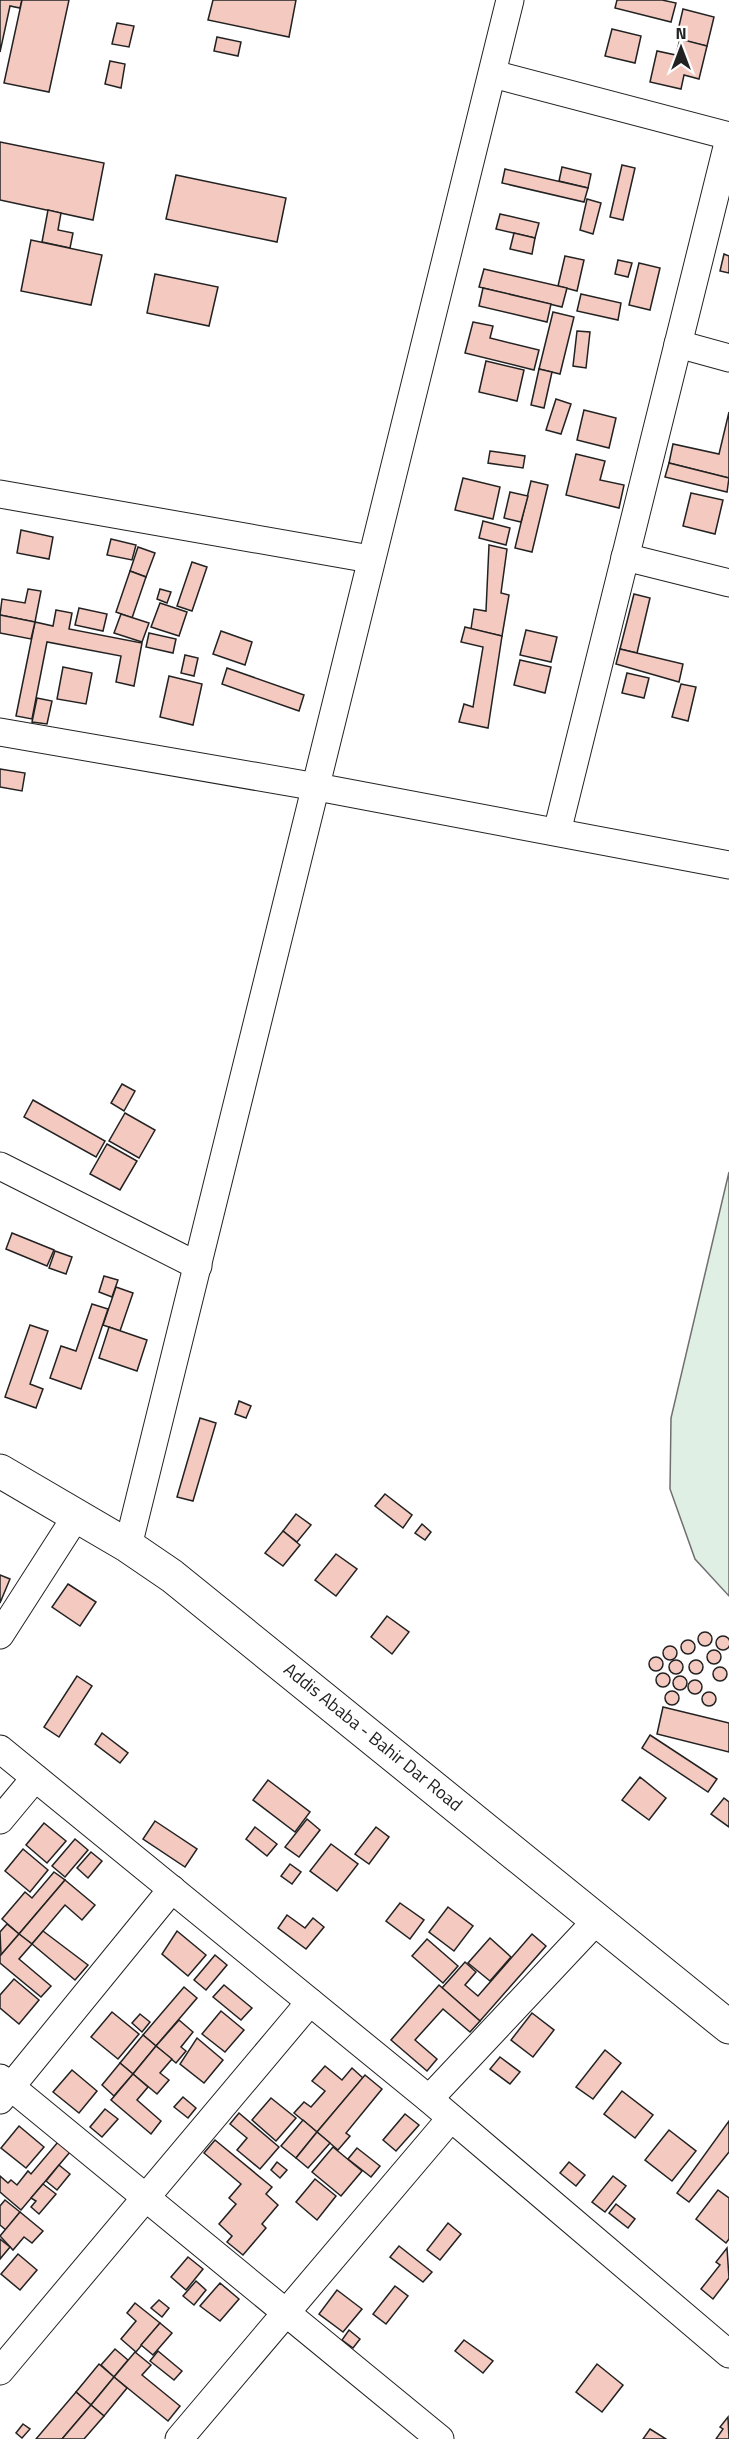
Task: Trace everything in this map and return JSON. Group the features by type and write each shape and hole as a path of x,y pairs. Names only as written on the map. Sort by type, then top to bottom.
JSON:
{"highway":[{"name":"Addis Ababa - Bahir Dar Road","path":"0,1471 77,1515 172,1575 729,2026"}],"street":[{"path":"128,1546 317,787 370,559 510,0"},
{"path":"493,74 729,137 557,832"},
{"path":"678,344 729,358"},
{"path":"0,494 370,559"},
{"path":"625,557 729,583"},
{"path":"0,732 317,787 729,865"},
{"path":"0,1166 198,1266"},
{"path":"0,1635 77,1515"},
{"path":"0,1749 429,2099 729,2354"},
{"path":"0,1820 35,1778"},
{"path":"172,1889 4,2088 146,2198 435,2437"},
{"path":"429,2099 598,1919"},
{"path":"0,2371 310,2002"},
{"path":"179,2439 450,2118"}],"green space":[{"path":"729,1172 729,1596 695,1559 670,1489 671,1418"}],"building":[{"path":"0,0 22,0 20,8 10,6 0,52"},
{"path":"22,0 69,0 49,92 4,83"},
{"path":"213,0 296,0 289,37 208,20"},
{"path":"617,0 662,0 676,3 671,22 615,8"},
{"path":"683,9 714,17 707,46 676,39"},
{"path":"117,23 134,26 129,47 112,44"},
{"path":"612,29 641,36 635,63 605,56"},
{"path":"217,37 241,42 238,56 214,51"},
{"path":"680,39 707,46 699,79 684,75 681,89 650,82 657,51 676,55"},
{"path":"110,61 125,64 121,88 105,84"},
{"path":"0,142 104,163 93,220 0,200"},
{"path":"622,165 635,168 623,220 610,217"},
{"path":"562,167 591,174 588,188 559,181"},
{"path":"505,169 588,188 584,202 502,183"},
{"path":"176,175 286,198 277,242 166,219"},
{"path":"587,199 601,203 593,234 580,230"},
{"path":"48,210 61,213 58,230 73,233 70,248 42,242"},
{"path":"500,214 539,223 535,238 496,229"},
{"path":"514,233 535,238 532,254 510,249"},
{"path":"31,240 102,255 91,305 21,291"},
{"path":"724,254 729,256 729,273 720,271"},
{"path":"565,256 584,260 577,291 558,286"},
{"path":"618,260 632,263 628,277 615,274"},
{"path":"639,263 660,268 650,310 629,305"},
{"path":"484,269 567,288 562,307 479,287"},
{"path":"155,274 218,287 209,326 147,313"},
{"path":"483,288 551,304 547,322 479,306"},
{"path":"581,294 621,303 618,320 577,311"},
{"path":"553,312 574,317 560,374 539,369"},
{"path":"473,322 493,326 490,338 539,350 534,370 465,353"},
{"path":"577,331 590,332 586,368 573,366"},
{"path":"486,361 524,370 517,401 479,392"},
{"path":"539,369 552,372 544,408 531,405"},
{"path":"556,399 571,404 561,434 546,430"},
{"path":"584,410 616,418 609,448 577,440"},
{"path":"729,412 729,478 669,463 673,444 719,454"},
{"path":"490,451 525,456 523,468 488,463"},
{"path":"576,454 605,461 600,480 624,485 619,508 566,495"},
{"path":"669,463 729,478 727,492 665,477"},
{"path":"463,478 500,487 493,519 455,510"},
{"path":"531,481 548,485 532,552 515,548"},
{"path":"510,492 528,496 521,522 504,518"},
{"path":"691,493 723,500 715,534 683,526"},
{"path":"483,521 510,528 506,545 479,538"},
{"path":"21,530 53,537 49,559 17,553"},
{"path":"111,539 136,545 132,560 107,555"},
{"path":"489,545 507,549 501,593 509,595 502,636 471,629 474,609 486,611"},
{"path":"138,547 155,553 146,577 130,571"},
{"path":"192,562 207,567 192,611 177,606"},
{"path":"130,571 146,577 132,618 116,612"},
{"path":"28,589 41,591 35,622 0,615 2,599 25,603"},
{"path":"160,589 171,592 167,603 157,599"},
{"path":"634,594 650,598 637,653 620,649"},
{"path":"160,603 187,612 179,636 151,627"},
{"path":"79,608 107,614 103,631 75,625"},
{"path":"56,610 72,613 69,629 142,643 134,686 116,682 121,656 47,642 32,719 16,716 35,622 53,626"},
{"path":"121,614 149,623 142,642 114,633"},
{"path":"0,615 35,622 31,639 0,633"},
{"path":"465,627 502,636 488,728 459,722 464,704 473,707 483,647 461,642"},
{"path":"526,630 557,637 551,662 520,655"},
{"path":"221,631 252,642 245,665 213,654"},
{"path":"149,633 176,639 173,653 146,647"},
{"path":"620,649 683,664 679,682 616,664"},
{"path":"185,655 198,658 194,676 181,673"},
{"path":"520,660 551,667 545,693 514,685"},
{"path":"63,667 92,673 86,704 57,699"},
{"path":"227,668 304,695 299,711 222,684"},
{"path":"627,673 649,678 644,698 622,693"},
{"path":"169,676 202,684 193,725 160,717"},
{"path":"681,684 696,687 688,721 672,717"},
{"path":"37,698 52,701 47,724 32,722"},
{"path":"0,769 25,773 22,791 0,787"},
{"path":"122,1084 135,1091 124,1111 111,1103"},
{"path":"33,1100 105,1141 96,1157 24,1117"},
{"path":"125,1113 155,1130 139,1158 109,1141"},
{"path":"107,1144 137,1161 120,1190 90,1174"},
{"path":"12,1233 54,1250 47,1266 6,1249"},
{"path":"55,1251 72,1257 66,1274 49,1268"},
{"path":"104,1276 118,1280 112,1297 99,1292"},
{"path":"116,1287 133,1293 120,1331 103,1325"},
{"path":"92,1304 108,1309 81,1389 50,1378 61,1346 76,1351"},
{"path":"30,1325 48,1331 30,1384 43,1389 36,1408 5,1397"},
{"path":"109,1327 147,1340 137,1371 99,1358"},
{"path":"239,1401 251,1406 246,1418 235,1414"},
{"path":"200,1418 216,1423 193,1501 177,1497"},
{"path":"385,1494 412,1515 403,1528 375,1506"},
{"path":"296,1514 311,1525 297,1542 283,1531"},
{"path":"422,1524 431,1532 425,1540 415,1533"},
{"path":"283,1531 300,1545 283,1566 265,1553"},
{"path":"336,1554 357,1569 336,1596 315,1580"},
{"path":"0,1575 10,1579 0,1603"},
{"path":"68,1584 96,1602 80,1626 52,1607"},
{"path":"387,1616 409,1632 392,1654 371,1637"},
{"path":"705,1632 710,1634 712,1639 710,1644 705,1646 700,1644 698,1639 700,1634"},
{"path":"723,1636 728,1638 730,1643 728,1648 723,1650 718,1648 716,1643 718,1638"},
{"path":"688,1640 693,1642 695,1647 693,1652 688,1654 683,1652 681,1647 683,1642"},
{"path":"670,1646 675,1648 677,1653 675,1658 670,1660 665,1658 663,1653 665,1648"},
{"path":"714,1650 719,1652 721,1657 719,1662 714,1664 709,1662 707,1657 709,1652"},
{"path":"656,1657 661,1659 663,1664 661,1669 656,1671 651,1669 649,1664 651,1659"},
{"path":"676,1660 681,1662 683,1667 681,1672 676,1674 671,1672 669,1667 671,1662"},
{"path":"696,1660 701,1662 703,1667 701,1672 696,1674 691,1672 689,1667 691,1662"},
{"path":"720,1667 725,1669 727,1674 725,1679 720,1681 715,1679 713,1674 715,1669"},
{"path":"663,1673 668,1675 670,1680 668,1685 663,1687 658,1685 656,1680 658,1675"},
{"path":"77,1676 92,1686 59,1737 44,1727"},
{"path":"680,1676 685,1678 687,1683 685,1688 680,1690 675,1688 673,1683 675,1678"},
{"path":"695,1680 700,1682 702,1687 700,1692 695,1694 690,1692 688,1687 690,1682"},
{"path":"672,1691 677,1693 679,1698 677,1703 672,1705 667,1703 665,1698 667,1693"},
{"path":"709,1692 714,1694 716,1699 714,1704 709,1706 704,1704 702,1699 704,1694"},
{"path":"663,1707 729,1723 729,1752 657,1734"},
{"path":"102,1733 128,1753 120,1763 95,1744"},
{"path":"650,1735 717,1779 708,1792 642,1748"},
{"path":"640,1777 666,1798 649,1820 622,1800"},
{"path":"268,1780 310,1812 295,1832 253,1800"},
{"path":"724,1798 729,1802 729,1827 711,1814"},
{"path":"307,1819 320,1830 299,1857 285,1847"},
{"path":"155,1821 197,1849 185,1867 143,1839"},
{"path":"44,1823 66,1841 47,1863 26,1845"},
{"path":"255,1827 277,1844 267,1856 246,1839"},
{"path":"376,1827 389,1837 369,1864 355,1854"},
{"path":"75,1839 88,1850 65,1877 52,1866"},
{"path":"331,1844 358,1864 337,1891 310,1871"},
{"path":"23,1849 48,1870 30,1892 5,1871"},
{"path":"91,1852 102,1861 88,1878 77,1868"},
{"path":"290,1864 301,1872 292,1884 281,1876"},
{"path":"54,1872 65,1880 19,1934 2,1919 25,1892 32,1898"},
{"path":"65,1880 95,1905 82,1920 65,1905 32,1944 19,1934"},
{"path":"400,1903 424,1920 410,1939 386,1921"},
{"path":"448,1907 473,1926 454,1951 429,1932"},
{"path":"287,1915 305,1928 313,1918 324,1927 306,1949 278,1928"},
{"path":"7,1924 19,1934 1,1955 0,1932"},
{"path":"43,1931 88,1965 75,1980 32,1944"},
{"path":"177,1931 206,1955 188,1976 162,1954"},
{"path":"19,1934 32,1944 19,1959 51,1986 41,1997 0,1963 0,1956"},
{"path":"532,1934 546,1946 480,2021 442,1988 465,1962 476,1972 465,1985 478,1996"},
{"path":"490,1938 511,1957 490,1981 468,1963"},
{"path":"427,1939 458,1966 443,1983 412,1956"},
{"path":"215,1955 227,1965 206,1990 194,1980"},
{"path":"14,1979 39,2000 19,2024 0,2008 0,1995"},
{"path":"224,1985 252,2008 241,2020 213,1997"},
{"path":"439,1985 480,2021 470,2032 443,2009 415,2040 437,2059 427,2071 391,2040"},
{"path":"184,1987 197,1998 156,2046 143,2035"},
{"path":"221,2011 244,2030 225,2052 202,2034"},
{"path":"112,2012 139,2034 118,2059 91,2037"},
{"path":"532,2013 554,2030 533,2057 511,2040"},
{"path":"140,2014 150,2022 142,2032 132,2023"},
{"path":"179,2020 193,2032 181,2047 186,2051 176,2063 156,2046"},
{"path":"143,2035 156,2046 133,2074 120,2063"},
{"path":"197,2038 223,2060 204,2083 180,2064"},
{"path":"156,2046 172,2059 160,2073 169,2080 157,2094 133,2074"},
{"path":"605,2050 621,2063 593,2099 576,2087"},
{"path":"500,2057 520,2072 510,2084 490,2069"},
{"path":"120,2063 133,2074 114,2096 102,2085"},
{"path":"325,2066 342,2080 352,2068 363,2078 317,2132 294,2113 304,2102 311,2107 325,2091 312,2081"},
{"path":"72,2070 97,2091 79,2113 53,2092"},
{"path":"133,2074 148,2087 137,2100 161,2121 151,2134 111,2100"},
{"path":"365,2075 382,2089 346,2133 350,2136 338,2150 317,2132"},
{"path":"622,2091 653,2115 635,2138 604,2114"},
{"path":"183,2097 196,2108 188,2118 174,2107"},
{"path":"271,2098 296,2118 276,2141 252,2120"},
{"path":"105,2109 118,2119 102,2137 90,2127"},
{"path":"239,2113 279,2147 260,2169 237,2150 247,2138 230,2124"},
{"path":"405,2114 419,2125 396,2151 383,2140"},
{"path":"303,2120 317,2132 296,2158 281,2146"},
{"path":"729,2121 729,2152 689,2202 677,2193"},
{"path":"19,2126 44,2147 26,2168 1,2148"},
{"path":"669,2130 696,2151 672,2181 645,2160"},
{"path":"317,2132 330,2143 308,2168 296,2158"},
{"path":"215,2140 272,2187 266,2194 278,2205 262,2224 266,2228 243,2255 227,2242 232,2236 219,2224 236,2204 229,2198 241,2184 204,2153"},
{"path":"58,2142 70,2152 21,2210 0,2192 0,2176 8,2183 11,2180 17,2185 28,2171 31,2174"},
{"path":"333,2147 362,2171 341,2196 312,2172"},
{"path":"357,2148 380,2166 371,2177 348,2159"},
{"path":"277,2162 287,2170 280,2178 271,2170"},
{"path":"569,2162 585,2175 576,2186 560,2173"},
{"path":"59,2165 70,2174 57,2190 46,2181"},
{"path":"613,2176 626,2186 605,2212 592,2202"},
{"path":"315,2179 336,2196 317,2220 296,2202"},
{"path":"43,2184 56,2194 39,2214 31,2207 36,2201 31,2198"},
{"path":"718,2190 729,2198 729,2239 726,2243 696,2219"},
{"path":"5,2200 20,2212 6,2230 0,2225 0,2206"},
{"path":"616,2204 635,2219 628,2228 609,2213"},
{"path":"20,2212 43,2231 32,2243 24,2237 13,2250 0,2236"},
{"path":"448,2223 461,2234 440,2260 427,2250"},
{"path":"0,2239 10,2247 0,2259"},
{"path":"399,2246 432,2272 423,2282 390,2257"},
{"path":"727,2248 729,2278 713,2299 701,2289 720,2265 716,2262"},
{"path":"18,2254 37,2270 20,2290 1,2274"},
{"path":"188,2257 203,2269 186,2290 171,2277"},
{"path":"196,2281 206,2290 194,2305 183,2296"},
{"path":"220,2283 239,2299 220,2321 200,2306"},
{"path":"395,2286 408,2296 386,2324 373,2314"},
{"path":"337,2290 362,2309 343,2332 319,2314"},
{"path":"159,2300 169,2308 162,2317 151,2308"},
{"path":"135,2303 160,2323 136,2352 121,2339 136,2321 127,2313"},
{"path":"160,2323 172,2333 153,2355 141,2345"},
{"path":"349,2330 360,2339 353,2348 342,2340"},
{"path":"464,2340 493,2361 483,2373 455,2351"},
{"path":"115,2349 128,2360 114,2377 101,2365"},
{"path":"158,2351 182,2371 174,2380 150,2361"},
{"path":"135,2352 151,2365 142,2375 180,2406 168,2421 114,2377"},
{"path":"99,2364 114,2377 91,2405 76,2392"},
{"path":"597,2364 623,2385 602,2412 576,2392"},
{"path":"114,2377 127,2388 104,2416 91,2405"},
{"path":"76,2392 91,2405 62,2439 36,2439"},
{"path":"91,2405 104,2416 84,2439 62,2439"},
{"path":"728,2417 729,2439 716,2439 723,2429 720,2427"},
{"path":"23,2424 30,2429 22,2438 16,2433"},
{"path":"650,2429 666,2439 643,2439"}]}
